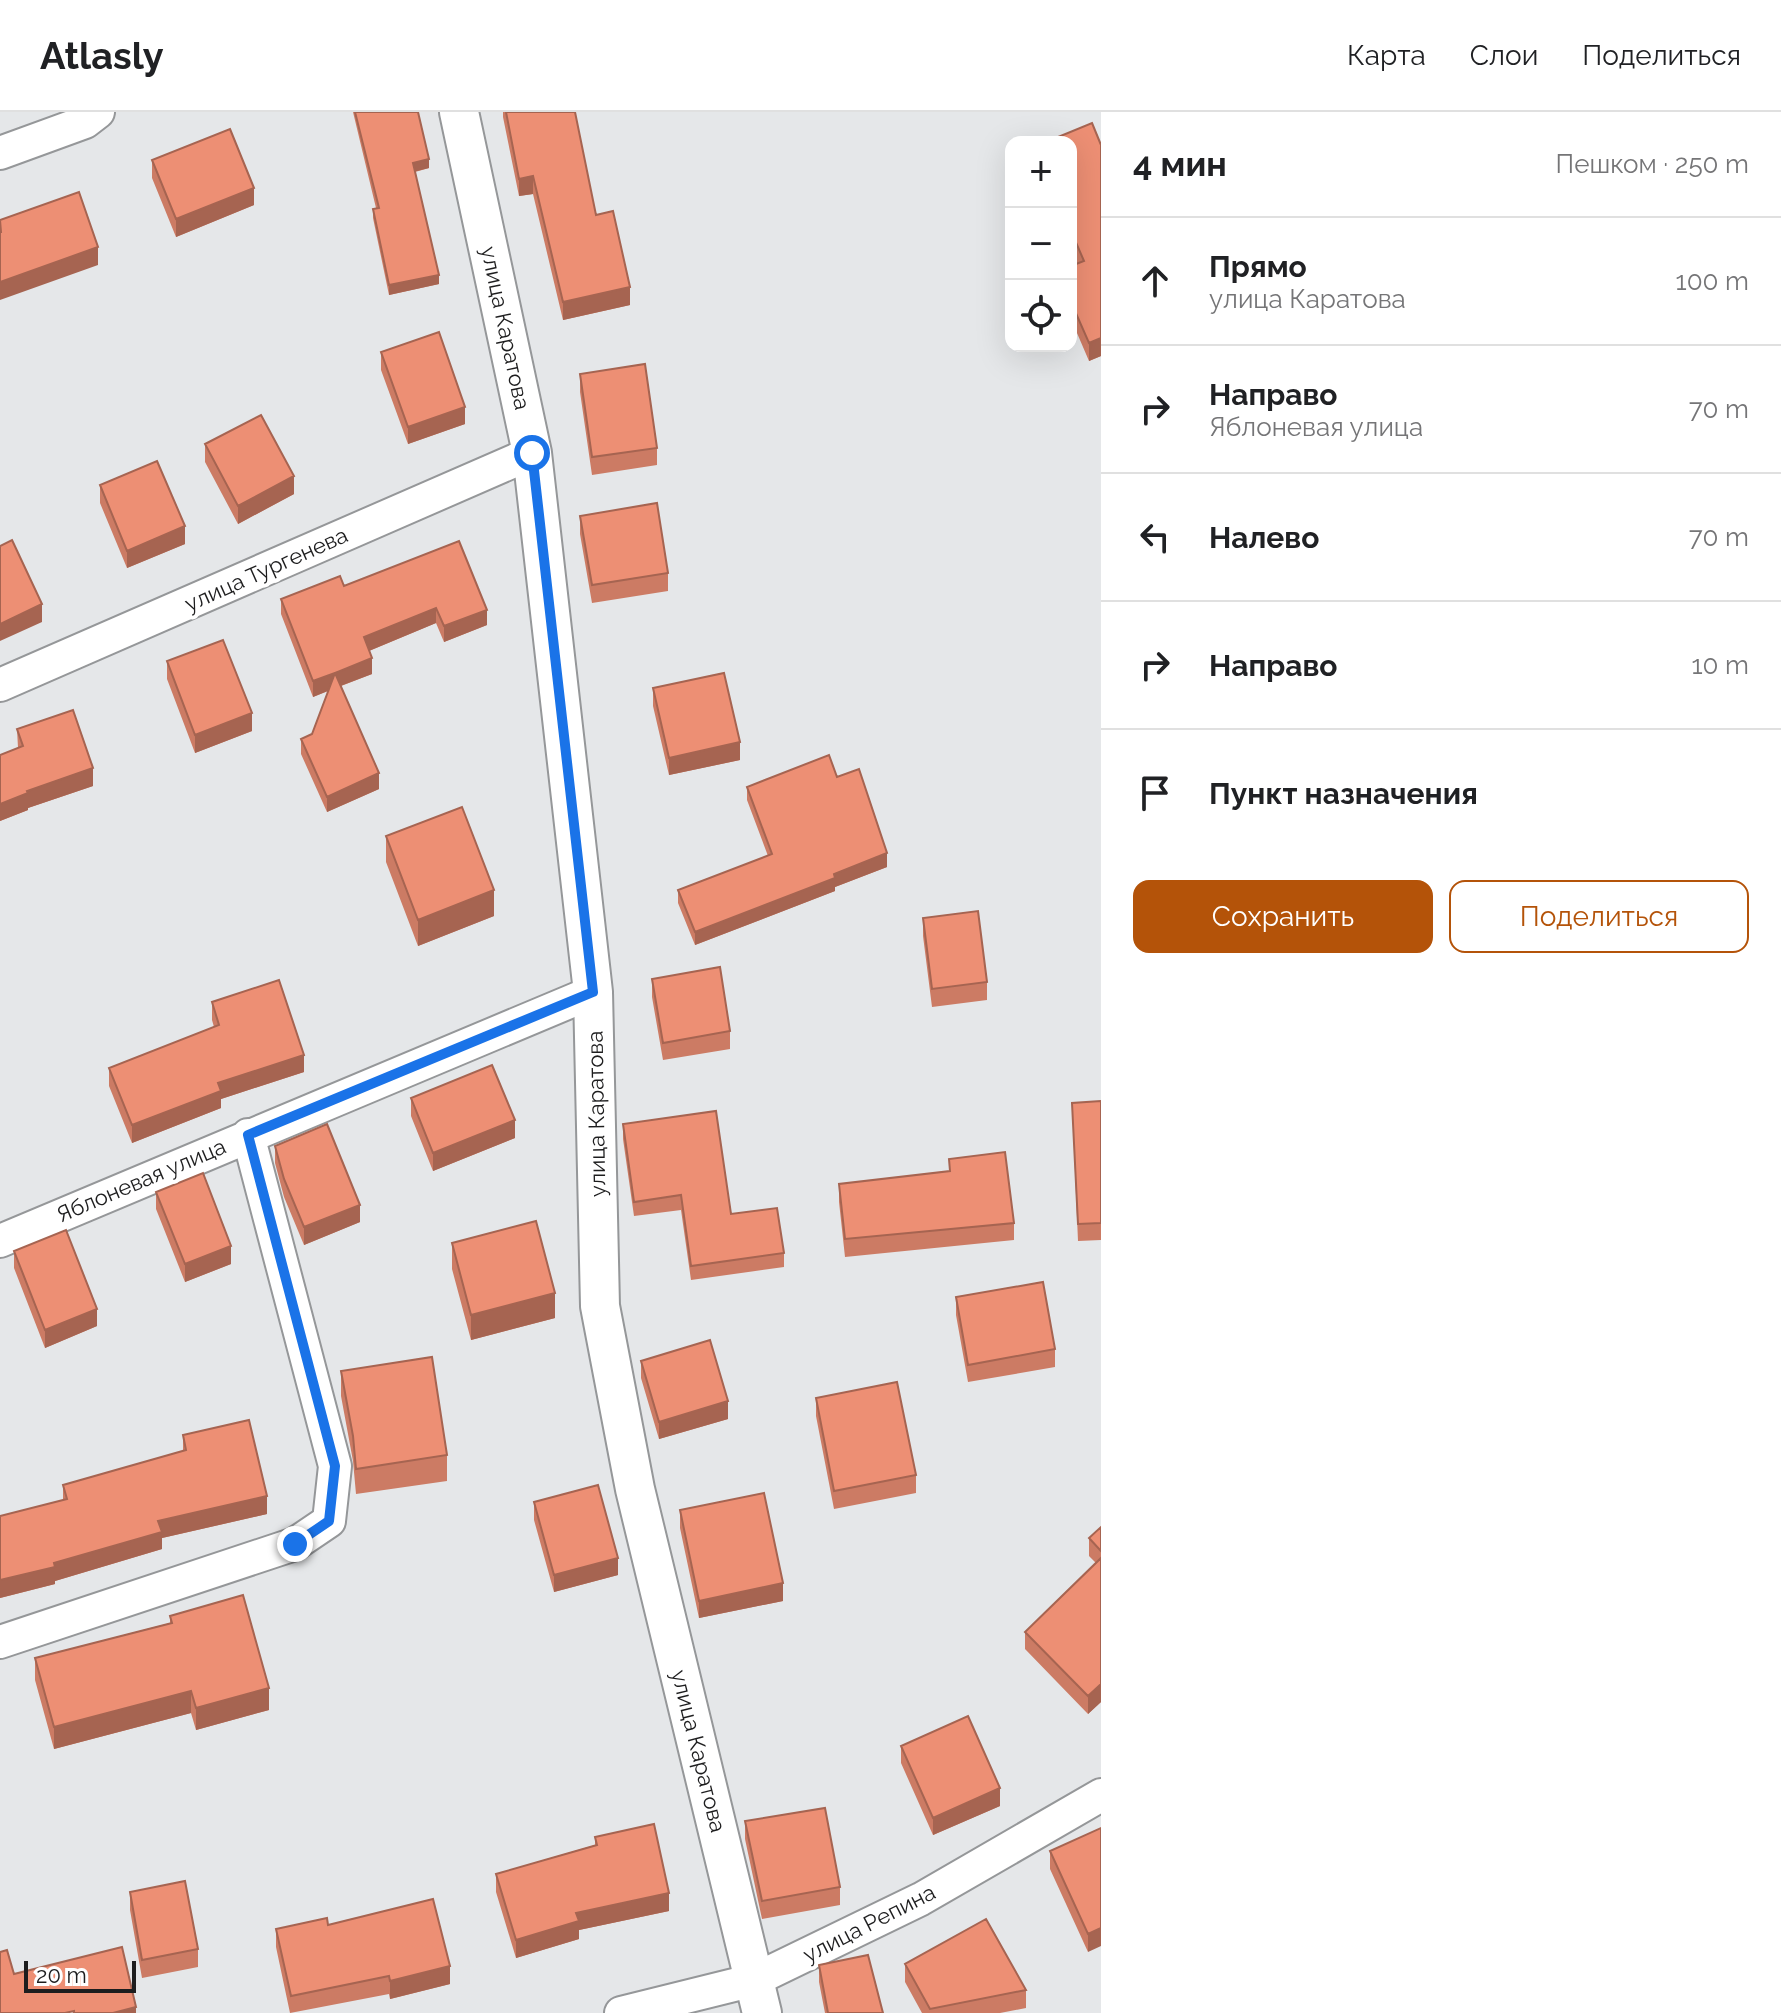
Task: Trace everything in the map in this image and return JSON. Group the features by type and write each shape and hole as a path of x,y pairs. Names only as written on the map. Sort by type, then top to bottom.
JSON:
{"street":[{"path":"0,153 85,122 98,112"},
{"name":"улица Каратова","path":"459,112 532,453 593,992 600,1306 635,1489 758,1996"},
{"name":"улица Тургенева","path":"0,685 532,453"},
{"name":"Яблоневая улица","path":"0,1241 593,992"},
{"path":"0,1642 295,1544 329,1521 335,1466 248,1135"},
{"name":"улица Репина","path":"621,2013 758,1996 1101,1795"}],"building":[{"path":"355,112 418,112 429,159 413,163 439,275 389,285 373,209 379,208"},
{"path":"506,112 575,112 596,215 613,211 630,287 563,302 533,176 519,179"},
{"path":"1092,123 1101,145 1101,338 1089,343 1077,316 1077,264 1084,261 1077,245 1077,136 1061,136"},
{"path":"230,129 254,188 176,219 152,160"},
{"path":"79,192 98,247 0,282 0,220"},
{"path":"439,332 465,407 408,427 381,352"},
{"path":"645,364 657,448 592,457 580,374"},
{"path":"261,415 294,476 238,506 205,444"},
{"path":"157,461 185,526 127,551 100,485"},
{"path":"657,503 668,573 592,585 580,516"},
{"path":"12,540 42,604 0,624 0,546"},
{"path":"459,541 487,610 444,626 436,608 364,637 372,658 313,681 281,599 340,576 344,586"},
{"path":"223,640 252,713 195,735 167,661"},
{"path":"335,673 379,773 327,797 301,739 312,734"},
{"path":"724,673 740,742 669,758 653,688"},
{"path":"73,710 93,768 0,804 0,755 23,746 17,729"},
{"path":"829,755 837,777 859,769 887,853 834,874 835,878 695,932 678,890 772,854 747,787"},
{"path":"462,807 494,890 418,920 386,836"},
{"path":"978,911 987,982 932,989 923,918"},
{"path":"720,967 730,1031 663,1043 652,979"},
{"path":"279,980 304,1055 218,1083 221,1091 132,1125 109,1068 219,1025 212,1002"},
{"path":"492,1065 515,1120 433,1153 411,1098"},
{"path":"1101,1101 1101,1223 1078,1224 1072,1103"},
{"path":"716,1111 731,1214 777,1208 784,1253 691,1266 681,1195 634,1202 623,1124"},
{"path":"327,1124 360,1205 304,1227 284,1179 275,1146"},
{"path":"1005,1152 1014,1223 845,1239 839,1184 950,1171 949,1159"},
{"path":"203,1173 231,1246 185,1264 156,1192"},
{"path":"536,1221 555,1293 471,1315 452,1243"},
{"path":"66,1230 97,1309 45,1330 14,1251"},
{"path":"1043,1282 1055,1349 968,1365 956,1297"},
{"path":"710,1340 728,1401 659,1422 641,1361"},
{"path":"432,1357 447,1455 356,1469 341,1371"},
{"path":"897,1382 916,1475 834,1491 816,1398"},
{"path":"249,1420 267,1496 158,1521 162,1532 54,1563 55,1567 0,1580 0,1516 67,1499 63,1485 186,1450 183,1435"},
{"path":"598,1485 618,1558 554,1575 534,1502"},
{"path":"764,1493 783,1583 699,1601 680,1510"},
{"path":"1101,1527 1101,1551 1089,1538"},
{"path":"1101,1558 1101,1684 1088,1696 1025,1632"},
{"path":"243,1595 269,1688 196,1708 191,1691 54,1727 35,1658 172,1623 170,1616"},
{"path":"968,1716 1000,1788 933,1818 901,1746"},
{"path":"825,1808 840,1887 762,1901 745,1821"},
{"path":"654,1824 669,1893 576,1913 579,1921 516,1940 496,1874 597,1845 595,1837"},
{"path":"1101,1828 1101,1928 1088,1934 1050,1851"},
{"path":"185,1881 198,1949 142,1960 130,1892"},
{"path":"433,1899 450,1966 390,1981 389,1976 291,1996 276,1929 327,1918 328,1925"},
{"path":"986,1919 1026,1990 930,2009 905,1964"},
{"path":"122,1947 136,2007 113,2013 0,2013 0,1952 7,1950 14,1974"},
{"path":"868,1955 883,2013 828,2013 819,1965"}],"route":[{"path":"295,1544 329,1521 335,1466 248,1135 593,992 532,453"}]}
